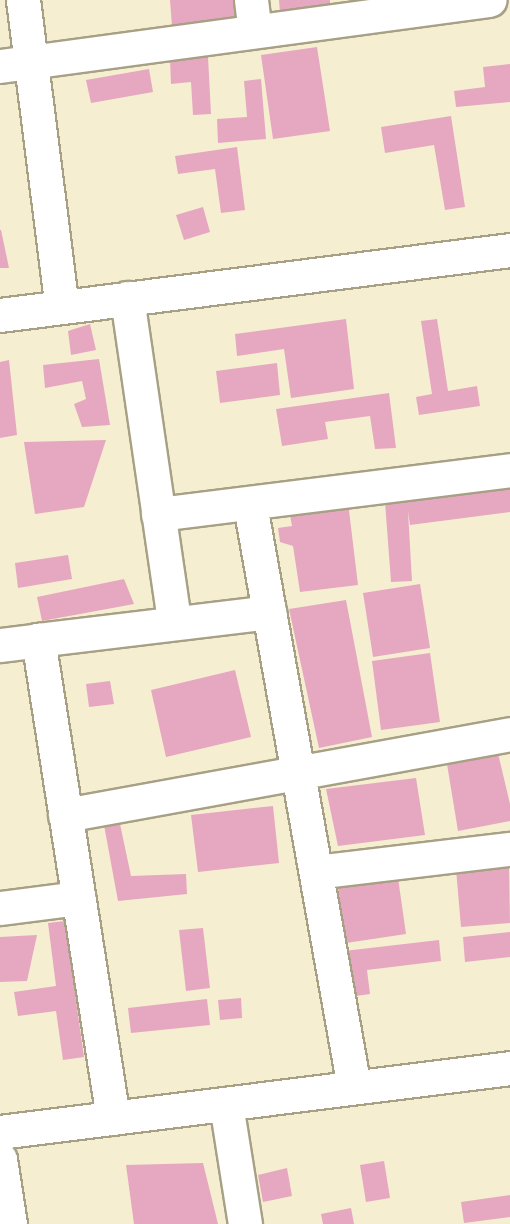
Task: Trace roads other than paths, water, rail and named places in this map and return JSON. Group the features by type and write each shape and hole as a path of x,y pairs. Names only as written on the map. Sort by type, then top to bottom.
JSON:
{"street":[{"path":"23,0 15,64 62,307"},
{"path":"15,64 253,16 490,0"},
{"path":"0,315 510,250"},
{"path":"127,298 174,622"},
{"path":"158,514 250,505 510,470"},
{"path":"250,505 354,1088"},
{"path":"0,645 269,612"},
{"path":"38,640 113,1118"},
{"path":"65,815 297,770 510,734"},
{"path":"316,872 510,849"},
{"path":"0,908 78,898"},
{"path":"0,1132 510,1068"},
{"path":"226,1104 245,1224"},
{"path":"0,1159 10,1224"}]}
